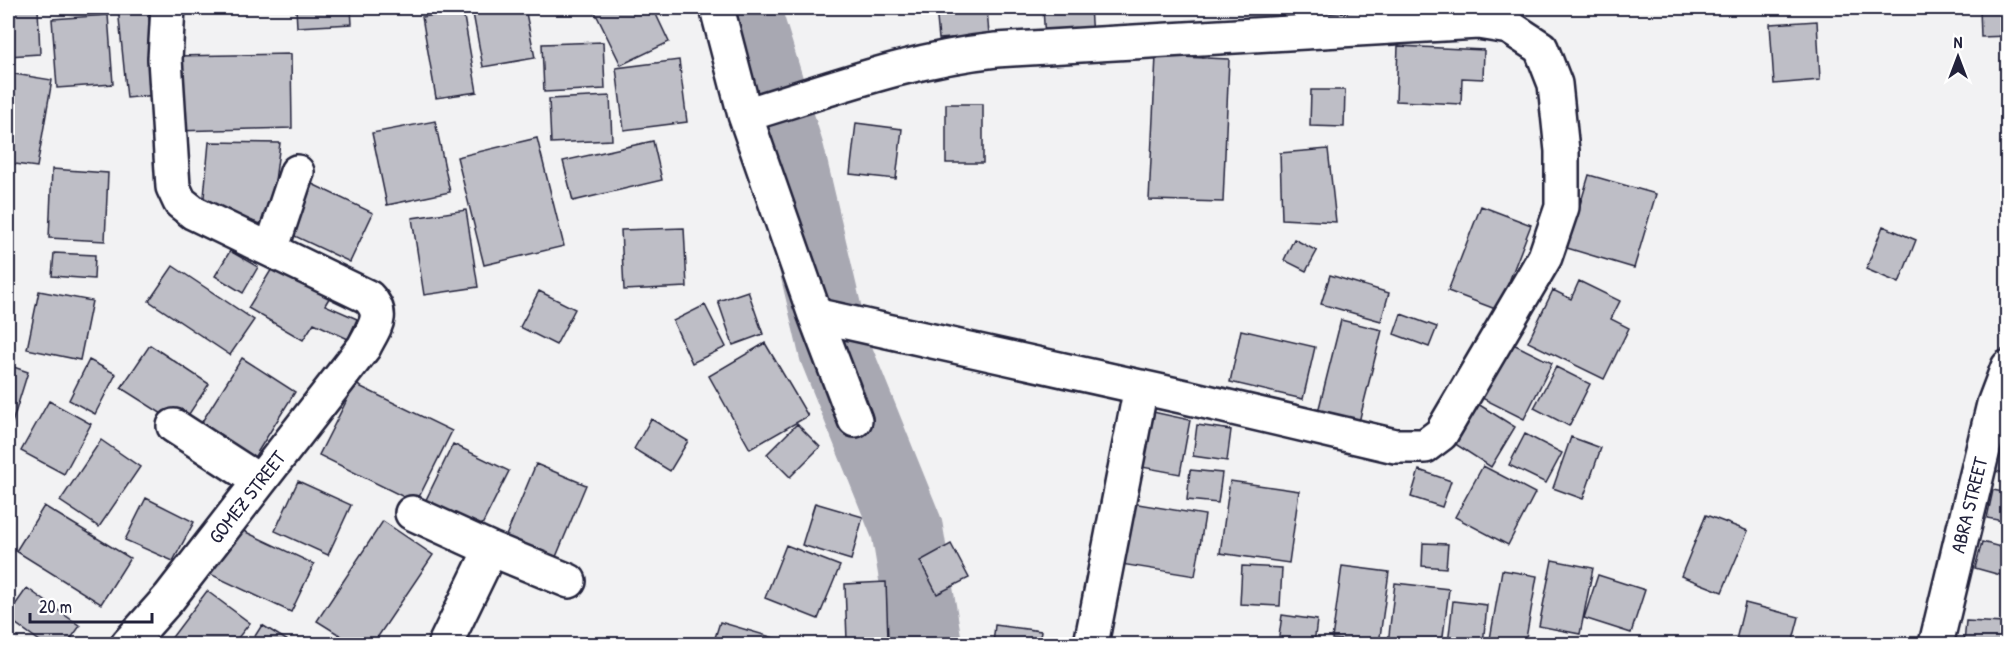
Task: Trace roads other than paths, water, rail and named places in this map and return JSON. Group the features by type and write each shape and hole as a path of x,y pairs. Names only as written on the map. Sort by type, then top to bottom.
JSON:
{"street":[{"path":"168,8 165,59 173,188 180,201 194,213 271,250 297,172"},
{"path":"717,8 754,112 815,315 855,420"},
{"path":"754,112 836,86 957,54 1478,22 1509,27 1541,48 1555,84 1562,151 1562,207 1545,257 1441,434 1425,447 1395,447 1141,387 815,315"},
{"name":"GOMEZ STREET","path":"128,645 169,598 364,347 378,320 376,305 368,297 271,250"},
{"name":"ABRA STREET","path":"1936,645 1994,404 2007,367"},
{"path":"1090,645 1141,387"},
{"path":"174,426 259,481"},
{"path":"412,513 569,581"},
{"path":"445,645 491,549"}],"waterway":[{"path":"744,8 789,155 835,351 907,529 926,644"}]}
